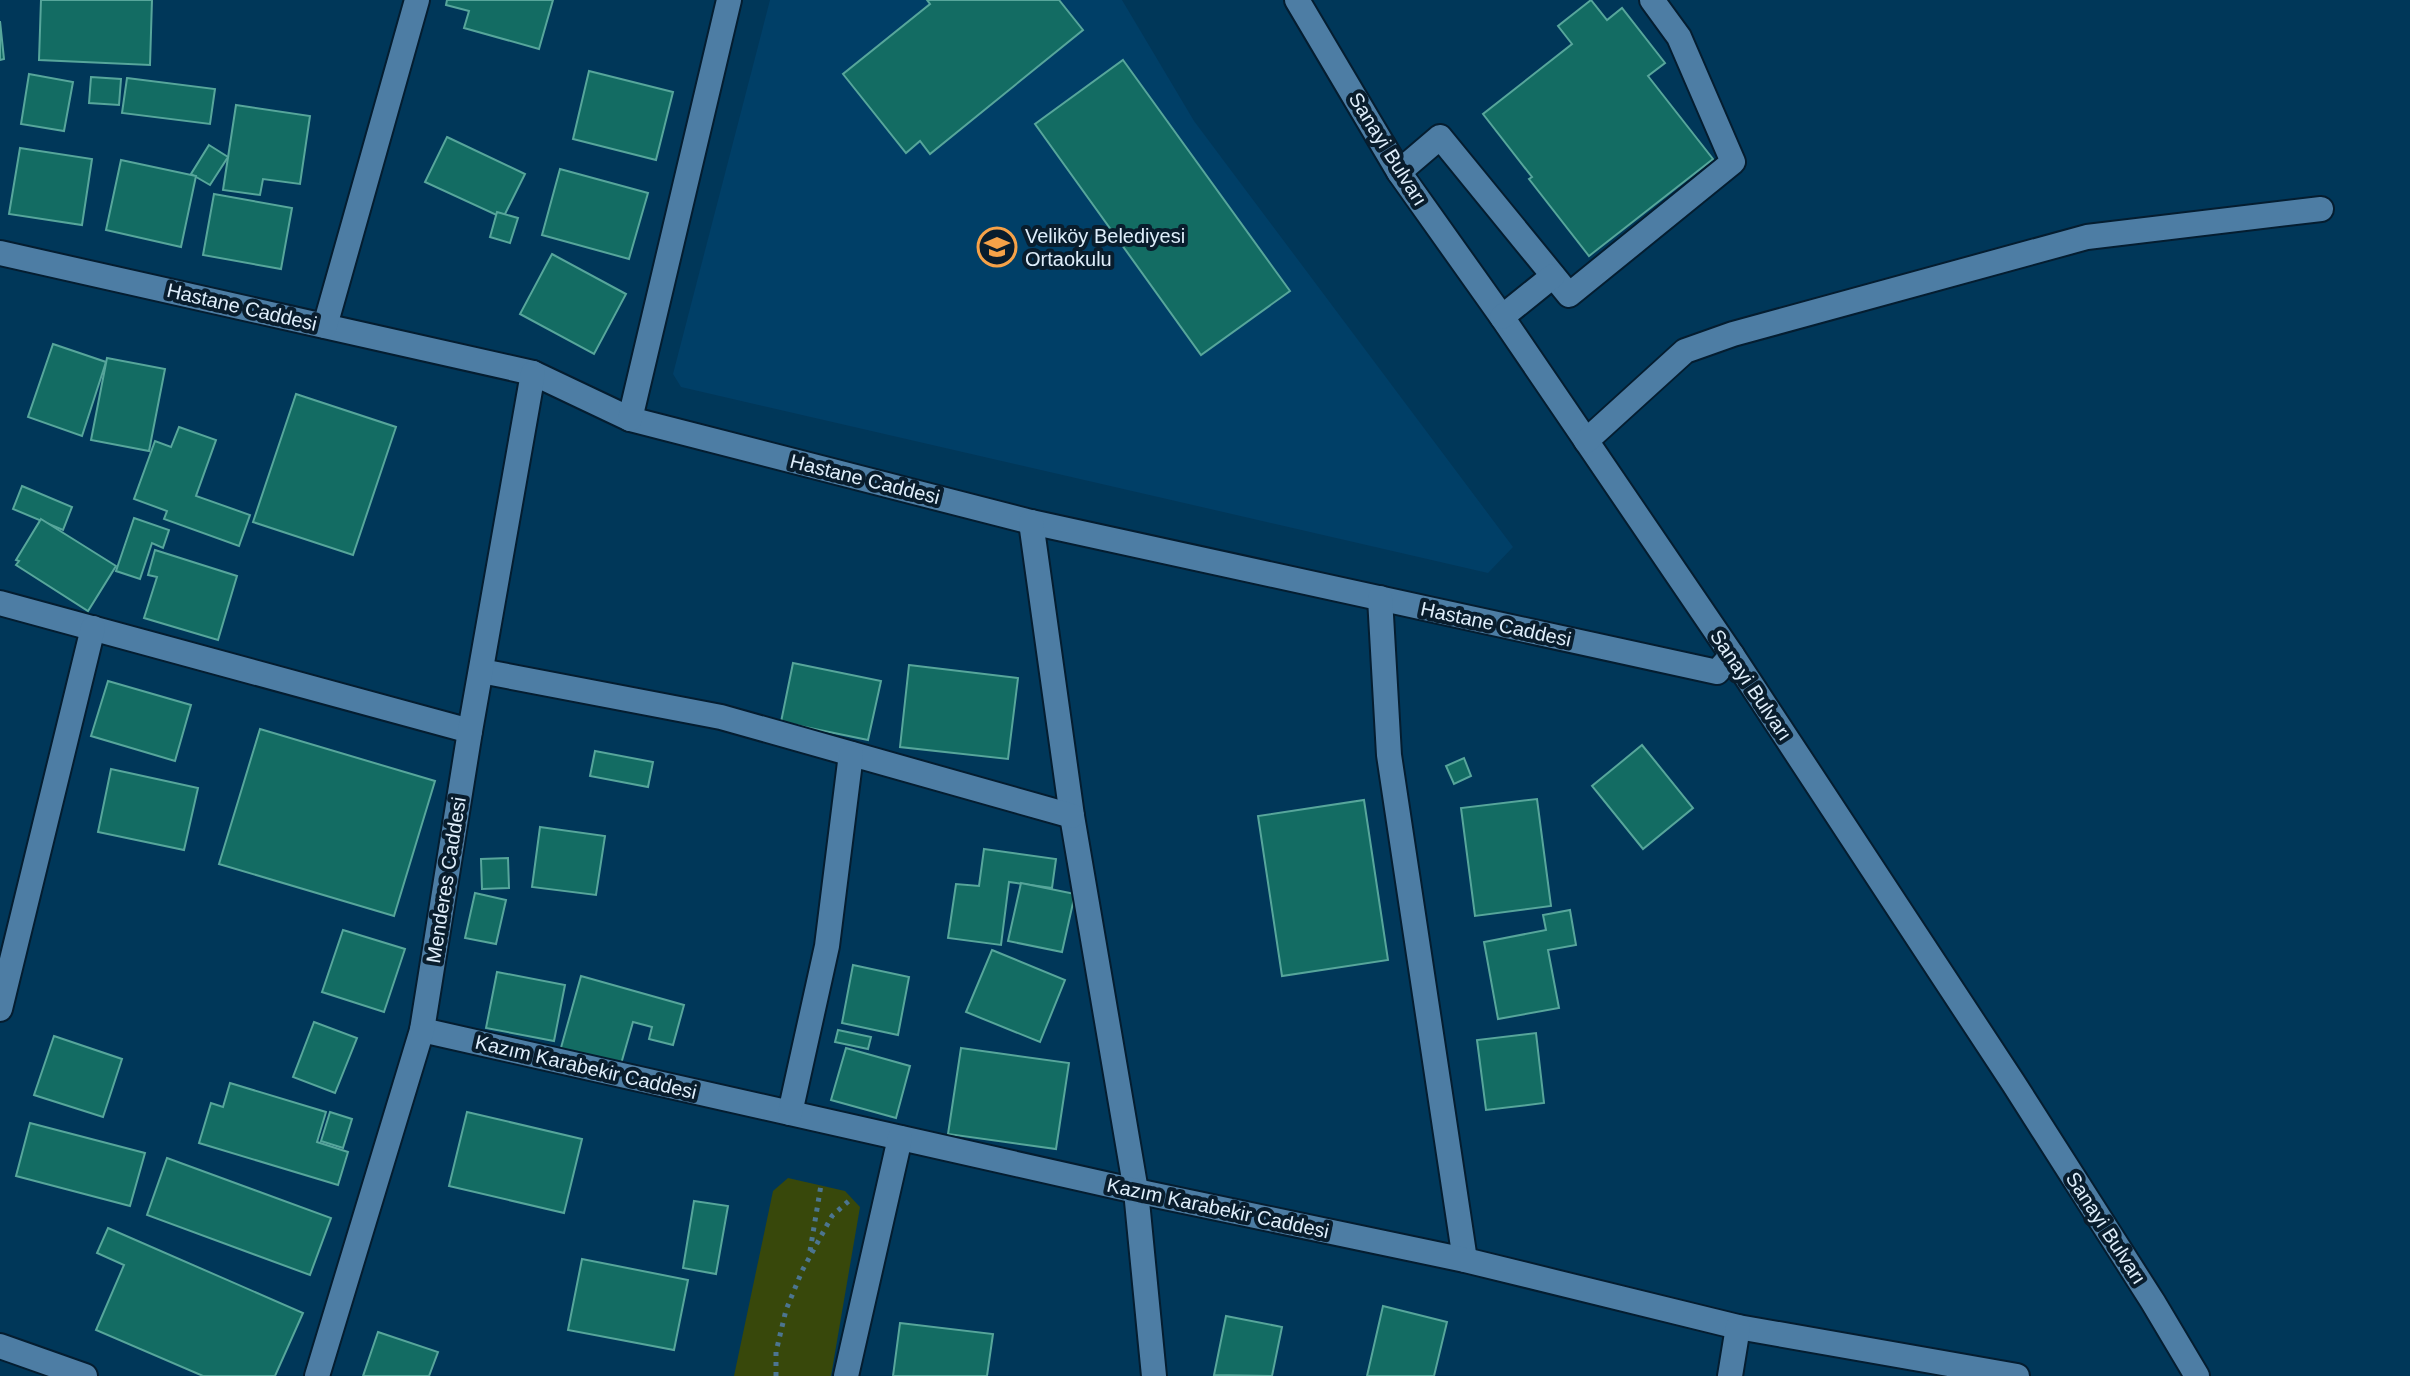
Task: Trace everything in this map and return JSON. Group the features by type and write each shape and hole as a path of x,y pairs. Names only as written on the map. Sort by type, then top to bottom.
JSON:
{"street":[{"path":"325,326 417,0"},
{"path":"630,419 729,0"},
{"name":"Sanayi Bulvarı","path":"1297,0 1399,172 1502,317 1732,655 2014,1084 2197,1376"},
{"path":"1399,172 1440,137 1569,295 1733,162 1679,37 1652,0"},
{"path":"1586,441 1685,351 1733,334 2087,237 2321,209"},
{"name":"Hastane Caddesi","path":"0,253 533,373 630,419 1031,522 1717,672 1732,655"},
{"path":"1502,317 1553,276"},
{"name":"Menderes Caddesi","path":"317,1376 422,1030 470,731 533,373"},
{"path":"1031,522 1072,816 1136,1191 1154,1376"},
{"path":"1380,598 1389,755 1465,1260"},
{"path":"0,603 470,731"},
{"path":"0,1009 93,628"},
{"path":"481,671 721,717 1072,816"},
{"path":"790,1113 827,946 851,754"},
{"name":"Kazım Karabekir Caddesi","path":"422,1030 1136,1191 1465,1260 1738,1327 2017,1376"},
{"path":"846,1376 900,1138"},
{"path":"1730,1376 1738,1327"},
{"path":"0,1346 85,1376"}],"path":[{"path":"809,1258 821,1185"},
{"path":"776,1376 776,1352 786,1310 832,1216 852,1198"}],"shaded area":[{"name":"Veliköy Belediyesi Ortaokulu","path":"770,0 1122,0 1194,121 1513,547 1488,573 681,387 673,374"}],"green space":[{"path":"788,1178 845,1191 860,1207 831,1376 734,1376 773,1191"}],"building":[{"path":"41,0 152,0 150,65 39,60"},
{"path":"447,0 553,0 539,49 464,28 469,11 446,5"},
{"path":"927,0 1059,0 1083,30 930,154 920,141 906,153 843,74 930,4"},
{"path":"1591,0 1607,20 1622,8 1665,63 1648,76 1713,159 1589,256 1483,114 1572,44 1558,26"},
{"path":"0,21 4,59 0,60"},
{"path":"1123,60 1290,291 1201,355 1035,124"},
{"path":"589,71 673,92 656,160 573,139"},
{"path":"29,74 73,82 64,131 21,124"},
{"path":"91,77 121,79 119,105 89,103"},
{"path":"127,78 215,89 210,124 122,113"},
{"path":"236,105 310,116 300,184 263,179 260,195 223,190"},
{"path":"447,137 525,174 503,218 425,182"},
{"path":"209,145 228,157 210,185 191,174"},
{"path":"20,148 92,159 82,225 9,214"},
{"path":"121,160 196,176 181,247 106,230"},
{"path":"560,169 648,193 629,259 542,235"},
{"path":"214,194 292,208 281,269 203,255"},
{"path":"497,212 518,218 510,243 490,237"},
{"path":"552,254 626,294 594,354 520,314"},
{"path":"53,344 106,362 82,436 28,417"},
{"path":"107,358 165,369 149,451 91,440"},
{"path":"296,394 396,427 353,555 253,522"},
{"path":"179,427 216,440 196,496 250,515 239,546 164,519 167,511 134,499 155,441 171,447"},
{"path":"22,486 72,507 63,530 13,509"},
{"path":"134,518 169,530 163,548 152,543 140,579 116,571"},
{"path":"41,519 116,566 88,611 16,565"},
{"path":"155,550 237,576 218,640 144,618 157,577 148,575"},
{"path":"793,663 881,681 868,740 781,722"},
{"path":"909,665 1018,678 1008,759 900,747"},
{"path":"108,681 191,705 175,761 91,736"},
{"path":"260,729 435,781 394,916 219,864"},
{"path":"1642,745 1693,808 1643,849 1592,786"},
{"path":"595,751 653,762 648,787 590,776"},
{"path":"1464,758 1471,776 1454,784 1446,766"},
{"path":"111,769 198,788 184,850 98,832"},
{"path":"1537,799 1551,906 1475,916 1461,808"},
{"path":"1364,800 1388,960 1282,976 1258,816"},
{"path":"540,827 605,836 596,895 532,887"},
{"path":"984,849 1056,859 1052,888 1009,882 1001,945 948,938 956,884 979,886"},
{"path":"508,858 509,888 482,889 481,859"},
{"path":"1021,883 1075,894 1062,952 1008,941"},
{"path":"475,893 506,900 496,944 465,938"},
{"path":"1570,910 1576,945 1548,950 1559,1008 1498,1019 1484,942 1546,930 1543,915"},
{"path":"343,930 405,949 384,1012 322,992"},
{"path":"992,950 1065,980 1040,1042 966,1012"},
{"path":"853,965 909,977 898,1035 842,1023"},
{"path":"497,972 565,985 554,1041 486,1028"},
{"path":"581,976 684,1005 673,1045 649,1039 652,1027 633,1022 617,1078 557,1062"},
{"path":"314,1022 357,1038 335,1093 293,1077"},
{"path":"838,1030 871,1037 868,1049 835,1042"},
{"path":"1536,1033 1544,1103 1486,1110 1477,1040"},
{"path":"54,1036 122,1059 103,1117 34,1095"},
{"path":"846,1048 910,1066 896,1118 831,1100"},
{"path":"961,1048 1069,1063 1056,1149 948,1134"},
{"path":"230,1083 326,1112 317,1142 348,1152 338,1185 199,1143 211,1103 223,1107"},
{"path":"330,1112 352,1119 343,1148 321,1141"},
{"path":"467,1112 582,1139 564,1213 449,1186"},
{"path":"30,1123 145,1153 130,1206 16,1176"},
{"path":"167,1158 331,1218 310,1275 147,1215"},
{"path":"694,1201 728,1206 716,1274 683,1268"},
{"path":"108,1228 303,1313 275,1376 203,1376 96,1330 124,1265 97,1253"},
{"path":"582,1259 688,1280 674,1350 568,1330"},
{"path":"1383,1306 1447,1322 1434,1376 1367,1376"},
{"path":"1226,1316 1282,1327 1272,1376 1214,1375"},
{"path":"900,1323 993,1334 987,1376 893,1376"},
{"path":"378,1332 438,1352 429,1376 363,1376"}],"place":[{"name":"Veliköy Belediyesi Ortaokulu","path":"997,247"}]}
